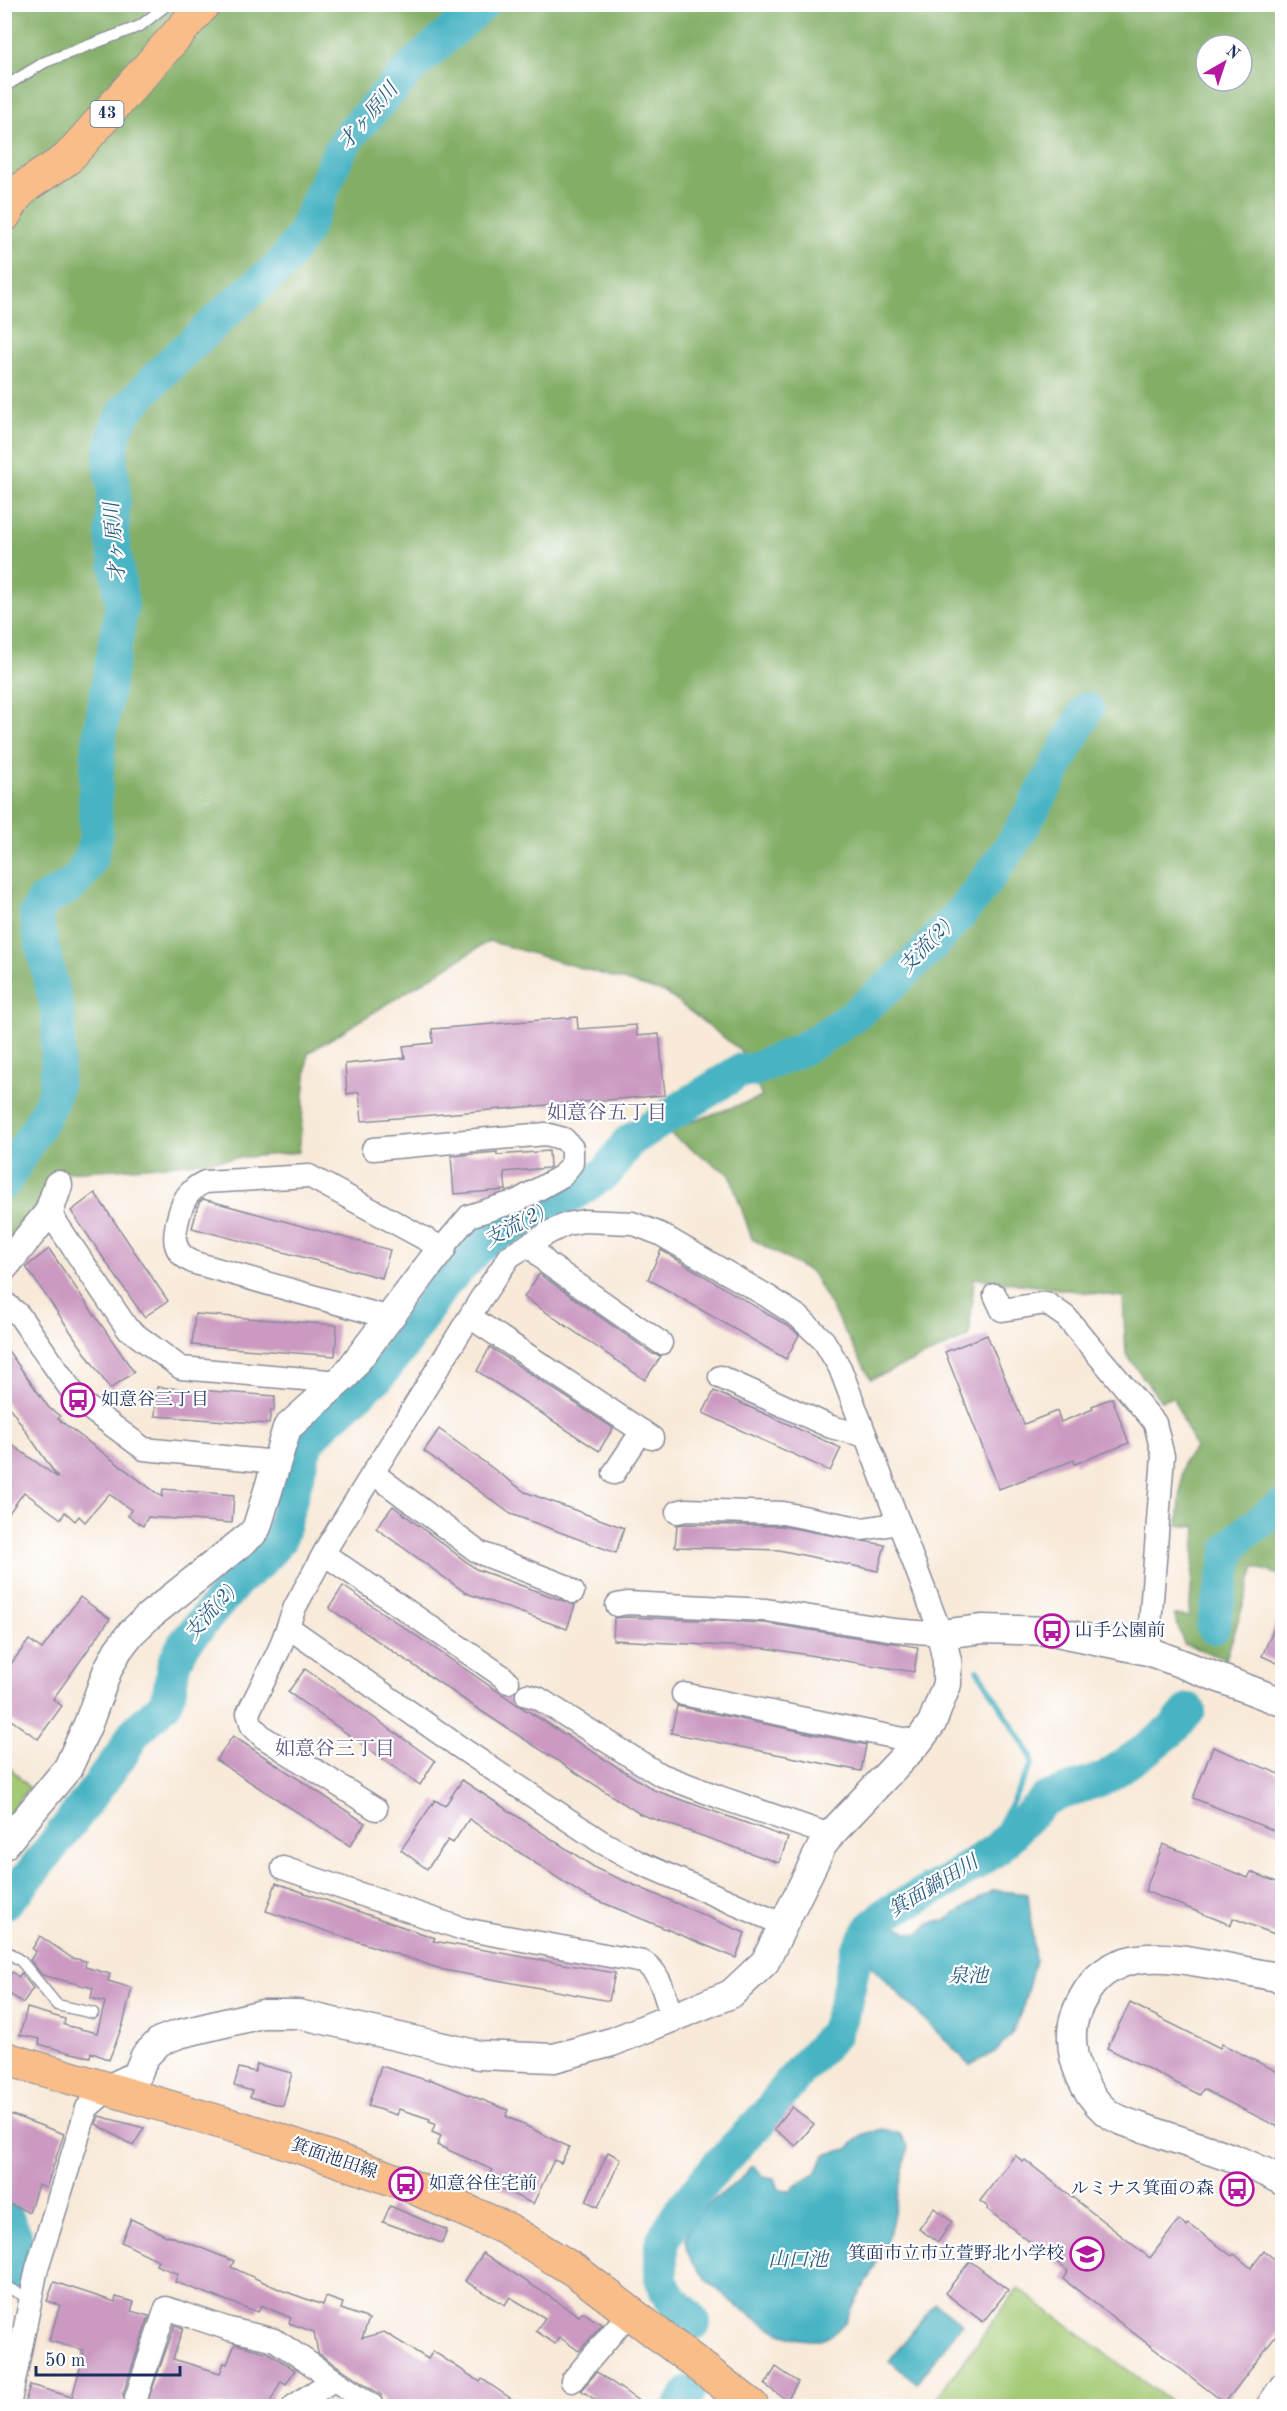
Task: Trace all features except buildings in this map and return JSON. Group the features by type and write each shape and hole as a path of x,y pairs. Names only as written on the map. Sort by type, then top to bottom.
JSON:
{"main road":[{"name":"43","path":"4,216 15,197 27,185 68,159 204,4"},
{"name":"箕面池田線","path":"4,2058 274,2138 406,2184 507,2229 578,2272 752,2406"}],"street":[{"path":"4,1845 68,1768 88,1724 108,1669 131,1633 252,1534 257,1527 287,1428 339,1382 469,1216 517,1201 562,1176 572,1163 572,1148 564,1139 546,1134 373,1149"},
{"path":"390,1317 186,1260 179,1253 174,1233 183,1202 192,1190 205,1182 309,1176 442,1248"},
{"path":"4,1267 49,1212 58,1185"},
{"path":"49,1212 128,1328 181,1368 339,1382"},
{"path":"9,2406 37,2268 87,2108 110,2088 137,2075 145,2056 160,2041 179,2034 262,2014 298,2014 478,2055 554,2058 612,2042 731,1994 765,1962 822,1846 918,1742 932,1723 947,1684 947,1661 941,1634 836,1359 813,1329 767,1296 666,1237 632,1223 584,1221 557,1228 510,1256 324,1554 295,1607 248,1713 252,1726 263,1737 376,1809"},
{"path":"529,1244 548,1263 661,1343"},
{"path":"995,1295 1002,1310 1046,1303 1066,1317 1155,1423 1163,1456 1148,1651"},
{"path":"4,1302 19,1315 78,1400 144,1449 276,1462"},
{"path":"470,1317 647,1435 614,1473"},
{"path":"720,1377 831,1427 866,1436"},
{"path":"373,1473 478,1552 563,1585 573,1592"},
{"path":"678,1512 685,1510 783,1513 863,1529 899,1523"},
{"path":"324,1554 508,1682"},
{"path":"617,1605 627,1602 766,1610 894,1630 941,1634 983,1629 1052,1631 1148,1651 1282,1702"},
{"path":"288,1627 458,1746 600,1841 638,1862 784,1925"},
{"path":"683,1694 918,1742"},
{"path":"527,1695 538,1698 659,1774 830,1835"},
{"path":"283,1868 463,1929 643,1962 650,1966 659,1978 672,2018"},
{"path":"1282,1978 1172,1957 1156,1956 1132,1960 1100,1976 1082,1999 1072,2031 1072,2050 1083,2081 1106,2111 1126,2121 1242,2162 1282,2181"},
{"path":"136,2398 166,2308 229,2329 275,2340 373,2406"},
{"path":"572,2381 630,2312"},
{"path":"294,2406 333,2380"},
{"path":"1267,2406 1282,2384"}],"lane":[{"path":"4,87 45,62 124,34 140,26 168,4"},
{"path":"4,1949 22,1962 57,2005 93,2013"},
{"path":"4,2286 31,2300"}],"green space":[{"path":"5,5 1282,5 1282,1576 1255,1567 1226,1659 1184,1644 1174,1615 1189,1617 1196,1527 1178,1525 1183,1462 1195,1448 1173,1397 1161,1401 1126,1354 1123,1297 974,1278 969,1337 871,1379 812,1273 752,1239 730,1175 665,1131 762,1097 740,1050 666,993 489,941 308,1053 299,1152 146,1167 65,1172 48,1178 39,1210 5,1252"},
{"path":"5,1762 29,1788 5,1818"},
{"path":"1018,2288 1176,2406 930,2406"}],"water":[{"name":"泉池","path":"993,1890 1028,1894 1035,1961 1023,2007 1013,2032 997,2051 970,2065 870,1965 879,1939 894,1923 907,1932 919,1934 929,1924 946,1920"},
{"name":"山口池","path":"883,2129 900,2134 908,2146 888,2241 845,2322 830,2336 819,2340 805,2340 771,2328 722,2294 695,2265 687,2251 686,2238 694,2220 709,2204 741,2179 753,2165 763,2177 774,2179 780,2190 790,2191 800,2182 816,2174 824,2155 847,2149 864,2134"},
{"path":"935,2303 962,2324 917,2383 889,2361"}],"waterway":[{"name":"才ヶ原川","path":"4,1183 51,1102 56,1084 59,1029 57,1009 36,914 43,901 72,885 83,872 92,855 96,836 95,795 100,731 122,605 112,535 114,492 110,457 115,430 125,411 166,368 282,264 304,233 338,154 352,132 415,64 483,4"},
{"name":"支流(2)","path":"4,1903 20,1887 69,1825 122,1754 134,1733 164,1705 169,1693 174,1663 184,1644 238,1580 260,1562 279,1541 304,1451 309,1441 325,1423 379,1376 443,1285 485,1241 567,1198 607,1172 628,1142 741,1070 751,1071 813,1043 843,1023 898,978 949,926 994,870 1014,841 1087,709"},
{"name":"箕面鍋田川","path":"1213,1627 1230,1548 1242,1535 1279,1508"},
{"path":"978,1670 1031,1756 1032,1764 985,1856"},
{"name":"箕面鍋田川","path":"661,2278 663,2239 681,2210 717,2166 767,2114 800,2070 835,2033 845,2005 856,1953 871,1928 887,1913 950,1880 997,1849 1045,1799 1105,1778 1173,1729 1189,1710"},
{"name":"支流(2)","path":"4,2214 15,2235 23,2280"},
{"name":"箕面鍋田川","path":"665,2288 670,2297 694,2323"},
{"name":"箕面鍋田川","path":"681,2406 689,2393"}],"place":[{"name":"如意谷三丁目","path":"78,1400"},
{"name":"山手公園前","path":"1052,1631"},
{"name":"如意谷住宅前","path":"406,2184"},
{"name":"ルミナス箕面の森","path":"1237,2189"},
{"name":"箕面市立市立萱野北小学校","path":"1087,2254"}],"district":[{"name":"如意谷五丁目","path":"607,1114"},
{"name":"如意谷三丁目","path":"335,1750"}]}
